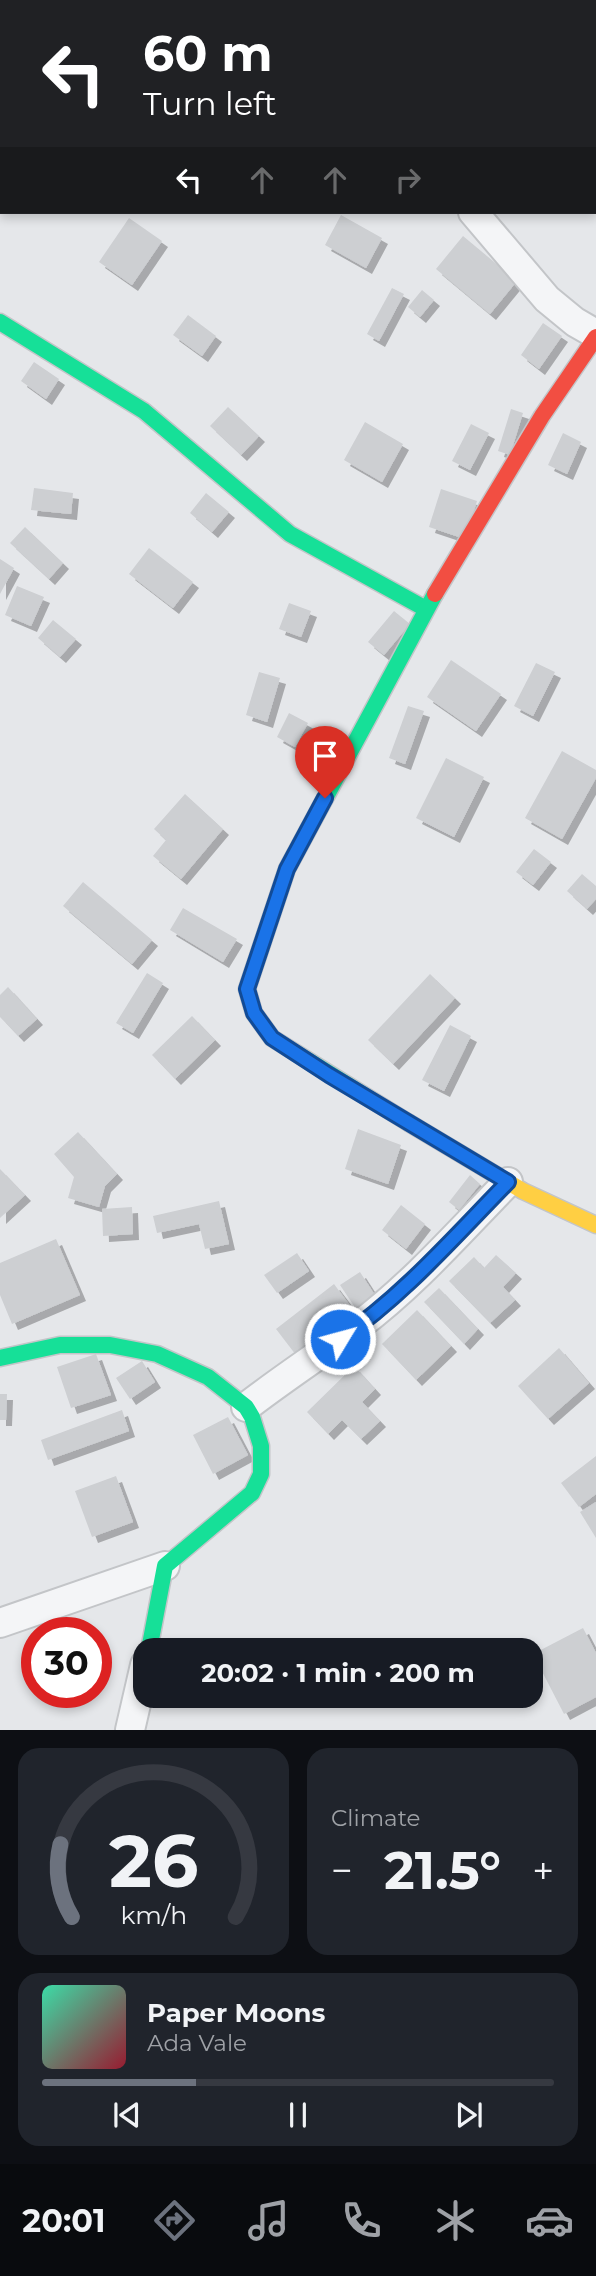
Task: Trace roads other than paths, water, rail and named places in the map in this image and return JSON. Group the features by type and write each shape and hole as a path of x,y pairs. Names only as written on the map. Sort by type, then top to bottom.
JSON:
{"street":[{"path":"475,214 547,299 596,336 542,416 426,609 287,869 247,989 254,1013 272,1038 508,1182 596,1225"},
{"path":"0,322 144,411 290,534 426,609"},
{"path":"246,1408 282,1379 360,1325 422,1269 508,1182"},
{"path":"0,1358 60,1345 110,1345 157,1354 208,1377 246,1408 252,1417 261,1446 261,1474 252,1493 165,1566 0,1623"},
{"path":"151,1638 165,1566"},
{"path":"130,1730 135,1708"}]}
